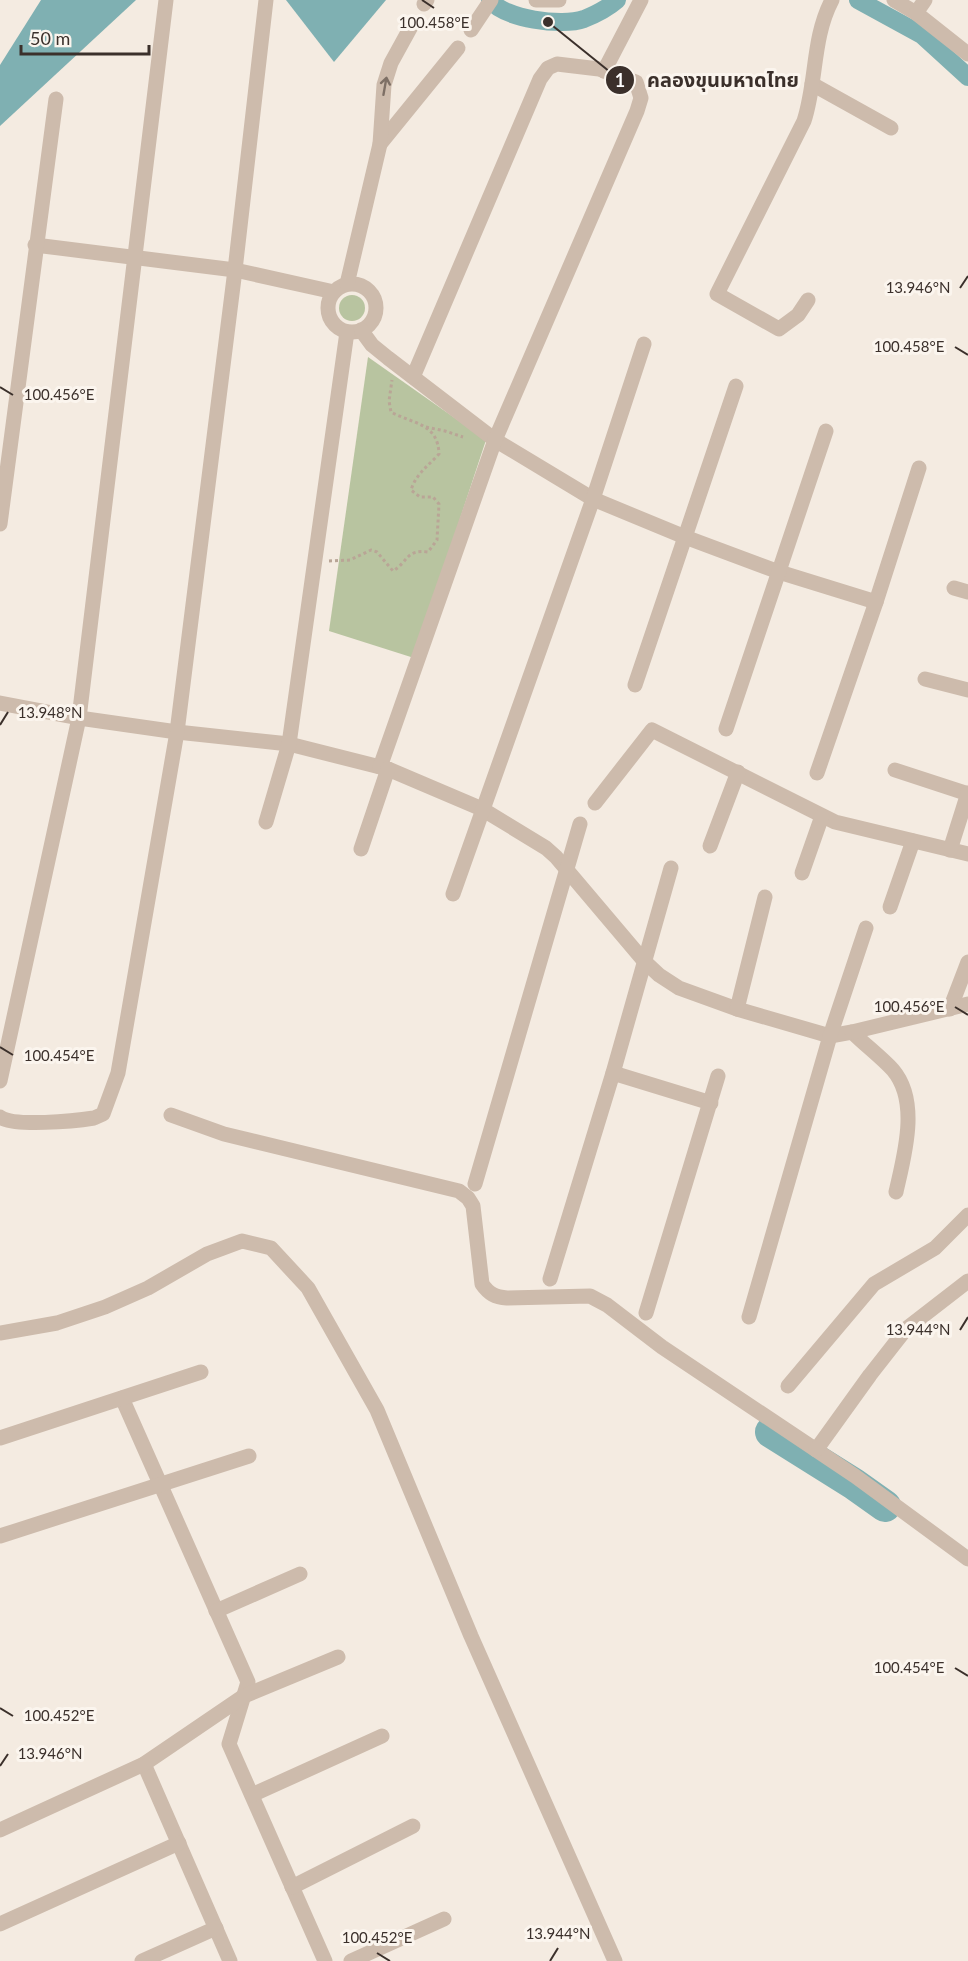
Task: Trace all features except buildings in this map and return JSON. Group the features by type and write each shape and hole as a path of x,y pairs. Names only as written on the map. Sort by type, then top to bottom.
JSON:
{"street":[{"path":"0,1081 79,718 166,0"},
{"path":"0,1117 6,1121 20,1122 94,1119 103,1114 118,1073 177,732 235,270 266,0"},
{"path":"473,26 491,0"},
{"path":"536,0 559,0"},
{"path":"604,71 640,0"},
{"path":"894,0 916,13 968,54"},
{"path":"916,13 925,0"},
{"path":"808,300 798,315 778,329 717,294 723,278 804,121 811,98 815,57 831,3"},
{"path":"413,23 391,63 384,85 380,144 340,288 330,298 328,312 335,325 354,331 494,444 593,499 779,572 876,602"},
{"path":"380,144 458,48"},
{"path":"362,849 384,768 494,444 639,105 640,90 636,82 604,71 557,64 548,68 540,79 413,377"},
{"path":"812,84 891,128"},
{"path":"0,524 56,99"},
{"path":"35,245 235,270 340,288 356,283 365,286 371,292 376,300 377,309 369,326 354,331"},
{"path":"266,822 290,744 315,562 354,331"},
{"path":"453,894 593,499 644,344"},
{"path":"635,685 736,386"},
{"path":"726,729 826,431"},
{"path":"817,773 919,468"},
{"path":"925,680 968,690"},
{"path":"0,703 79,718 177,732 290,744 384,768 482,808 546,848 568,870 644,961 659,975 679,988 737,1009 830,1036 968,1004"},
{"path":"595,802 652,730 835,822 968,854"},
{"path":"895,770 968,793 950,850"},
{"path":"710,846 738,772"},
{"path":"802,873 822,816"},
{"path":"475,1184 580,824"},
{"path":"890,907 913,841"},
{"path":"550,1279 613,1073 671,868"},
{"path":"737,1009 765,897"},
{"path":"749,1317 830,1036 866,928"},
{"path":"950,1009 968,962"},
{"path":"852,1032 893,1070 904,1091 909,1129 896,1192"},
{"path":"613,1073 711,1103"},
{"path":"646,1313 718,1076"},
{"path":"171,1115 224,1134 459,1191 468,1198 473,1206 482,1284 495,1297 590,1296 598,1300 662,1347 855,1476 968,1559"},
{"path":"788,1386 874,1284 936,1248 968,1215"},
{"path":"0,1334 57,1323 105,1307 148,1288 207,1254 242,1241 271,1248 308,1288 377,1410 471,1636 615,1961"},
{"path":"816,1450 870,1374 906,1329 968,1281"},
{"path":"0,1438 201,1372"},
{"path":"122,1398 248,1682 229,1744 325,1961"},
{"path":"0,1536 249,1456"},
{"path":"216,1611 300,1574"},
{"path":"0,1830 144,1764 244,1696 338,1657"},
{"path":"252,1796 382,1736"},
{"path":"144,1764 230,1961"},
{"path":"292,1887 413,1826"},
{"path":"0,1924 179,1843"},
{"path":"351,1961 444,1919"},
{"path":"142,1961 216,1928"}],"path":[{"path":"315,562 350,560 370,550 377,552 393,571 399,567 407,555 419,551 428,552 437,540 439,504 433,497 420,497 411,490 420,472 439,454 439,442 433,432 391,412 390,388 395,363"},
{"path":"424,427 445,430 494,444"}],"green space":[{"path":"352,295 362,298 365,308 362,318 352,321 342,318 339,308 342,298"},
{"path":"368,357 486,440 414,658 329,631"}],"water":[{"path":"41,0 136,0 0,126 0,65"},
{"path":"286,0 386,0 334,62"}],"waterway":[{"path":"490,0 497,7 508,12 548,22 584,19 617,0"},
{"path":"858,0 922,35 968,77"},
{"path":"771,1432 885,1506"}],"place":[{"name":"คลองขุนมหาดไทย","path":"548,22"}]}
